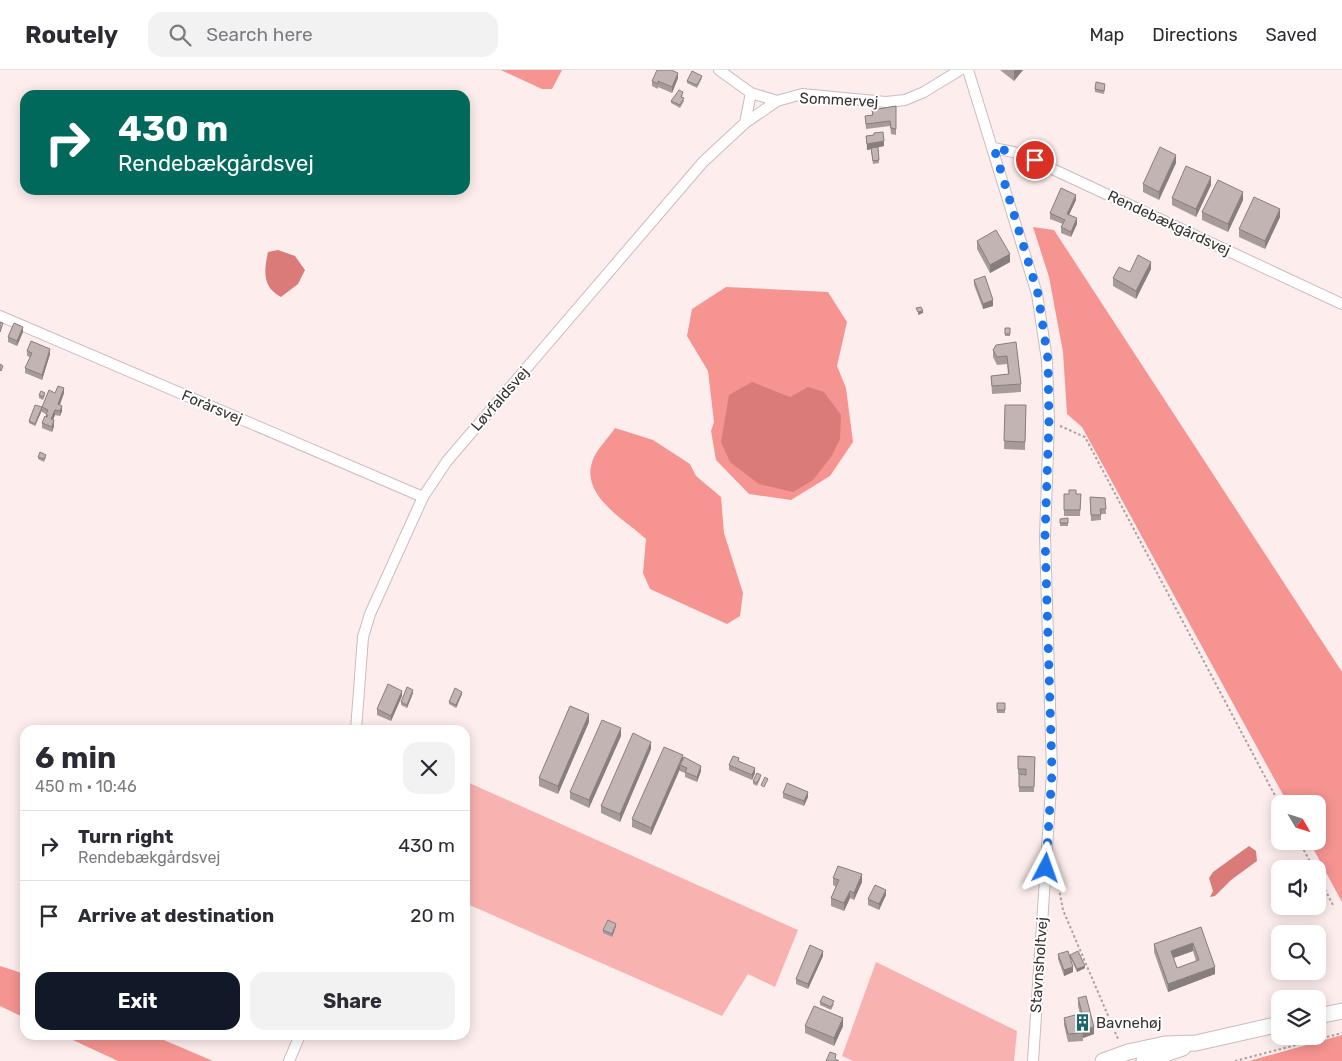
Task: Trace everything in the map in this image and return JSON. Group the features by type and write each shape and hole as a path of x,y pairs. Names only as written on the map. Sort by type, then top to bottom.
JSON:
{"main road":[{"path":"1326,1014 1342,1011"},
{"path":"1144,1061 1196,1043 1271,1026"},
{"path":"1103,1061 1128,1052 1165,1044 1196,1043"}],"street":[{"name":"Sommervej","path":"719,70 750,93 777,101 802,94 886,102 905,100 924,92 960,70"},
{"name":"Stavnsholtvej","path":"968,70 994,148 1038,294 1048,360 1049,421 1045,536 1052,772 1033,1061"},
{"path":"745,123 750,105 750,93"},
{"name":"Løvfaldsvej","path":"356,725 363,637 370,614 423,497 447,461 696,169 745,123 777,101"},
{"name":"Rendebækgårdsvej","path":"994,148 1018,153 1342,304"},
{"name":"Forårsvej","path":"0,316 423,497"},
{"path":"289,1061 298,1040"}],"path":[{"path":"1049,421 1085,437 1275,795"},
{"path":"1056,875 1063,910 1118,1039"},
{"path":"1326,892 1334,907"},
{"path":"1235,1061 1342,1033"}],"shaded area":[{"path":"501,70 562,70 552,89 542,89"},
{"path":"1033,227 1054,230 1342,672 1342,902 1326,872 1326,860 1319,860 1314,850 1326,850 1326,795 1283,795 1082,427 1067,414 1063,352 1049,277"},
{"path":"278,250 295,256 305,270 298,284 281,297 270,288 265,272 268,252"},
{"path":"726,287 828,292 847,322 837,366 846,388 853,442 830,476 791,500 749,494 716,460 711,431 714,422 708,371 687,336 692,309"},
{"path":"752,382 790,397 808,387 824,392 841,415 840,439 831,457 813,480 793,492 759,484 730,462 721,442 729,395"},
{"path":"615,428 653,440 690,464 696,476 721,497 724,533 743,593 740,616 727,624 650,589 643,573 646,539 605,504 597,494 592,482 590,470 594,457"},
{"path":"470,783 798,930 775,987 748,974 722,1016 470,905"},
{"path":"1249,846 1256,851 1257,861 1231,880 1215,896 1210,897 1213,891 1209,878 1213,872"},
{"path":"876,962 1017,1031 1014,1061 853,1061 842,1056"},
{"path":"0,966 20,972 20,1016 0,1006"},
{"path":"1342,1035 1342,1061 1249,1061 1306,1045 1326,1045 1326,1039"},
{"path":"73,1040 164,1040 213,1061 118,1061"}],"building":[{"path":"657,70 671,70 678,73 672,87 658,81 658,84 652,81"},
{"path":"692,71 702,76 697,85 687,81"},
{"path":"1096,82 1105,84 1104,91 1095,89"},
{"path":"679,90 683,92 681,97 684,98 680,105 671,101"},
{"path":"896,106 896,129 891,128 890,121 866,124 865,116 873,115 872,110"},
{"path":"883,132 884,141 867,144 866,136"},
{"path":"878,147 879,160 873,161 871,148"},
{"path":"1160,147 1176,155 1159,192 1143,184"},
{"path":"1186,166 1211,177 1196,209 1172,198"},
{"path":"1218,180 1243,192 1228,224 1202,212"},
{"path":"1061,188 1076,195 1067,214 1077,218 1071,232 1061,227 1065,220 1050,213"},
{"path":"1254,197 1280,209 1265,241 1239,229"},
{"path":"996,230 1010,254 990,265 977,241"},
{"path":"1138,255 1151,262 1136,291 1113,278 1119,267 1130,272"},
{"path":"985,276 993,300 983,304 974,280"},
{"path":"921,307 923,311 918,312 916,308"},
{"path":"14,323 23,327 17,341 8,337"},
{"path":"1005,328 1010,328 1010,334 1005,334"},
{"path":"31,341 50,349 42,375 25,368 32,353 27,351"},
{"path":"1016,342 1021,384 992,386 991,376 1009,374 1007,356 997,357 993,350 996,345"},
{"path":"58,386 64,388 58,404 62,406 60,411 55,410 51,419 54,420 52,427 42,423 45,416 47,417 48,415 46,414 48,410 42,407 49,390 55,393"},
{"path":"41,391 45,393 43,397 39,395"},
{"path":"35,405 42,407 35,424 29,421"},
{"path":"1005,405 1026,405 1025,442 1004,441"},
{"path":"40,452 46,455 44,459 38,457"},
{"path":"1069,490 1076,490 1076,494 1081,494 1080,510 1064,510 1064,494 1069,494"},
{"path":"1090,497 1105,498 1106,509 1100,509 1101,515 1091,515"},
{"path":"1068,518 1068,523 1060,523 1060,519"},
{"path":"388,684 402,691 391,716 377,709"},
{"path":"407,687 413,690 407,705 401,702"},
{"path":"455,688 462,692 456,705 449,702"},
{"path":"997,703 1005,703 1005,710 997,710"},
{"path":"570,706 589,714 558,786 539,778"},
{"path":"602,720 621,728 589,800 570,792"},
{"path":"633,733 651,742 620,814 601,806"},
{"path":"664,747 683,755 651,828 632,819"},
{"path":"733,756 739,758 738,761 755,768 752,775 729,765"},
{"path":"1018,756 1035,757 1034,787 1019,787 1019,774 1026,775 1026,769 1018,769"},
{"path":"684,757 701,766 697,777 685,772 687,768 680,765"},
{"path":"757,773 761,775 757,783 753,781"},
{"path":"765,777 768,779 764,787 761,785"},
{"path":"787,783 808,792 804,801 783,793"},
{"path":"838,866 862,874 854,893 850,891 844,903 831,898 839,880 833,878"},
{"path":"875,885 886,890 879,904 868,899"},
{"path":"608,920 616,924 612,934 603,930"},
{"path":"1201,927 1215,967 1168,984 1154,944","holes":["1193,943 1199,960 1177,968 1171,951"]},
{"path":"810,945 823,951 808,984 796,979"},
{"path":"1068,951 1073,967 1064,970 1058,954"},
{"path":"1078,951 1085,966 1077,969 1070,955"},
{"path":"823,996 834,1001 831,1007 820,1002"},
{"name":"Bavnehøj","path":"1086,996 1094,1027 1082,1030 1083,1033 1068,1034 1064,1018 1082,1013 1078,998"},
{"path":"814,1006 843,1018 834,1038 805,1026"},
{"path":"830,1052 836,1054 835,1059 839,1061 826,1061"}],"place":[{"name":"Bavnehøj","path":"1082,1023"}],"route":[{"path":"1035,160 1018,153 994,148 1038,294 1048,360 1049,421 1045,536 1052,772 1046,868"}]}
